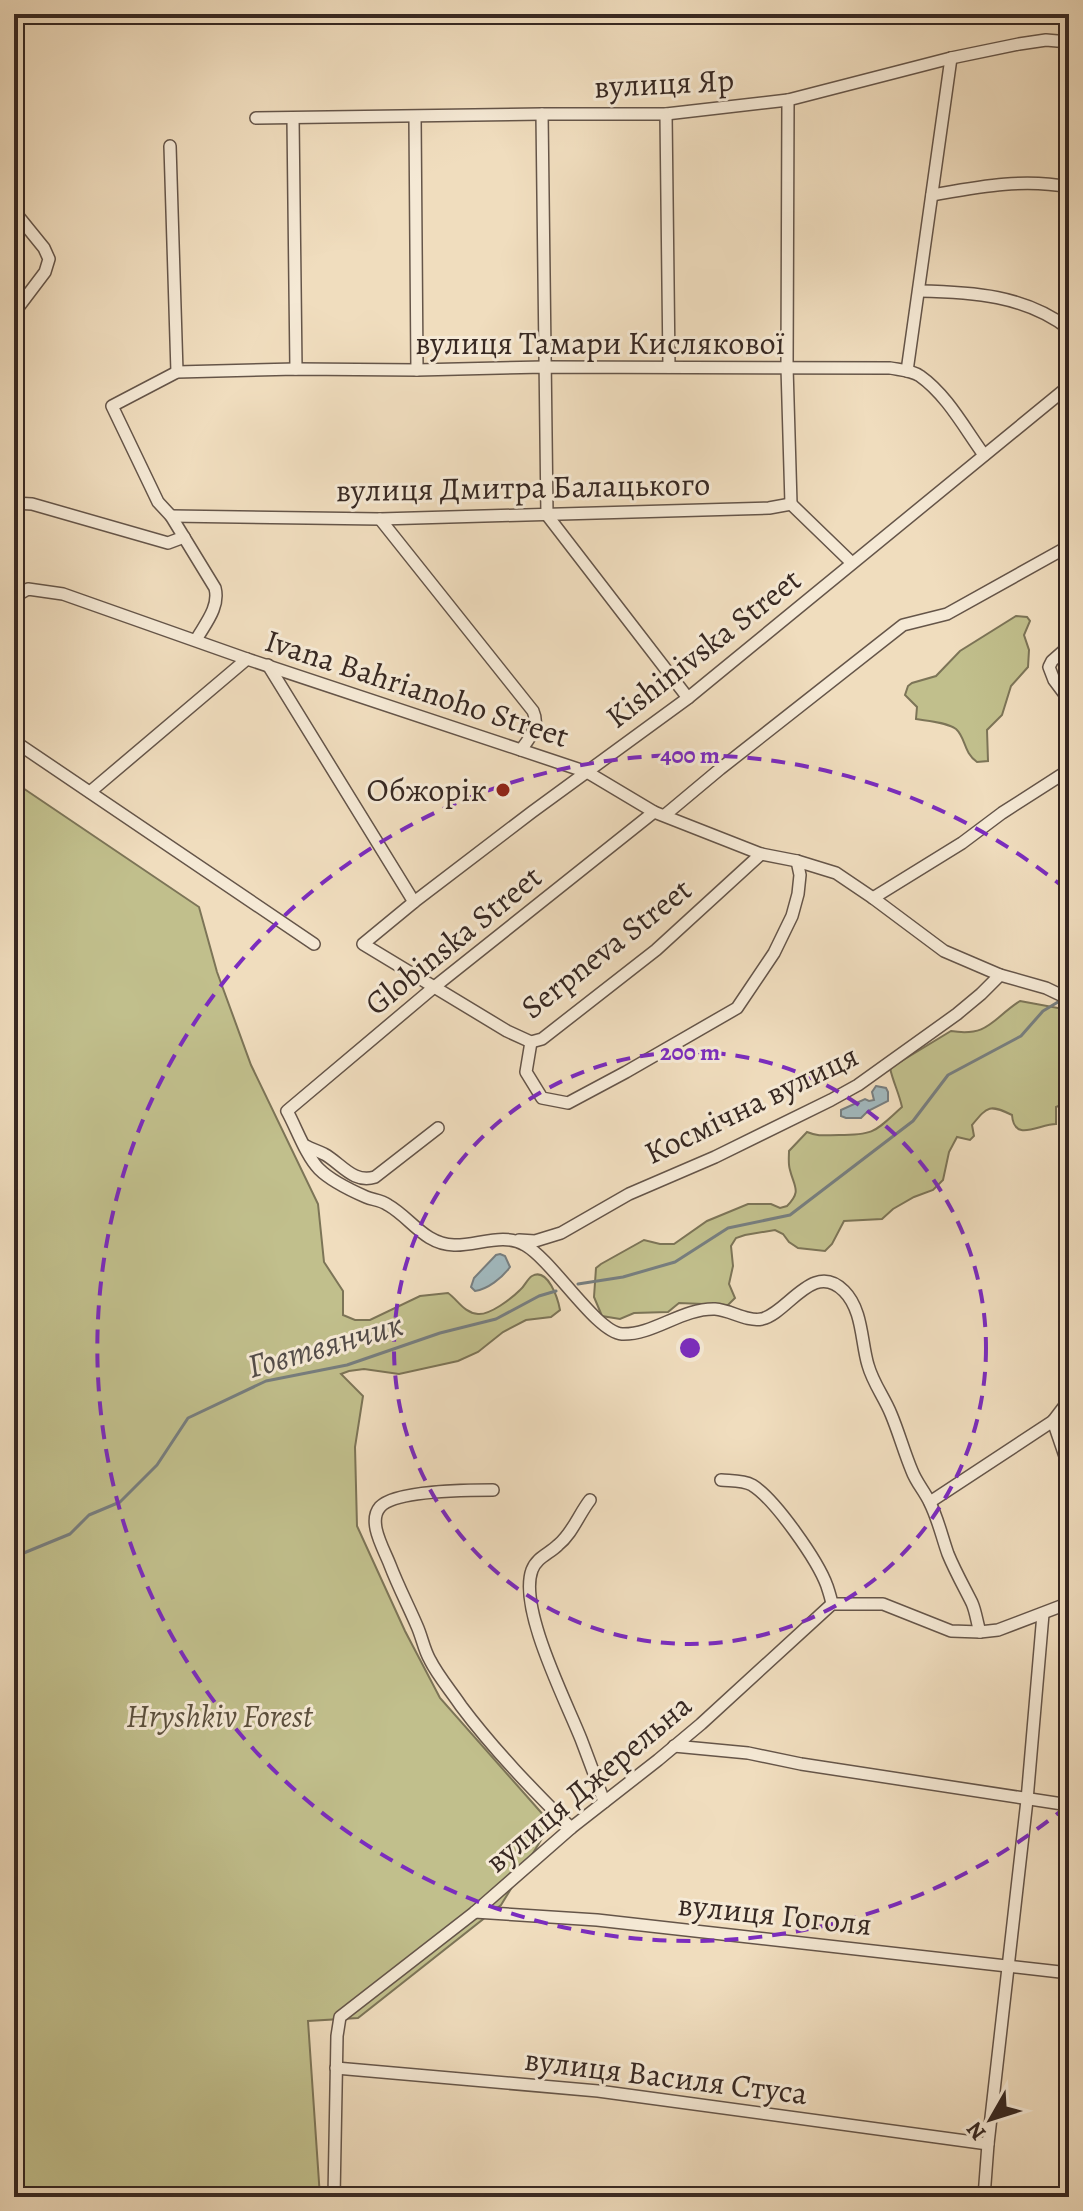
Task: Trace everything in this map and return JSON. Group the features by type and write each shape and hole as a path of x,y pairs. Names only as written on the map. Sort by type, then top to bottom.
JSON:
{"street":[{"name":"вулиця Яр","path":"256,118 666,114 788,100 951,58 1046,40 1069,42"},
{"path":"951,58 907,371 919,375 933,388 984,455"},
{"path":"788,100 787,367 791,504 852,563"},
{"path":"542,114 547,515 688,698"},
{"path":"666,114 669,367"},
{"path":"415,117 417,370"},
{"path":"293,118 296,369"},
{"path":"170,146 177,372 112,406 158,502 171,516 215,588 217,597 196,640"},
{"path":"932,195 995,184 1069,187"},
{"path":"14,211 44,248 49,259 45,272 14,313"},
{"path":"919,291 962,292 1016,302 1040,310 1069,329"},
{"name":"вулиця Тамари Кислякової","path":"177,372 545,367 890,368 907,371"},
{"name":"Kishinivska Street","path":"363,944 414,902 688,698 1069,386"},
{"path":"14,503 46,508 168,543 184,537"},
{"name":"вулиця Дмитра Балацького","path":"171,516 380,519 769,508 791,504"},
{"path":"380,519 533,711 536,725 521,750"},
{"name":"Globinska Street","path":"287,1111 433,988 903,625 947,614 1069,546"},
{"name":"Ivana Bahrianoho Street","path":"14,597 28,589 63,594 587,772 659,814 761,854 797,861"},
{"path":"1069,646 1049,667 1054,680 1069,700"},
{"path":"90,792 247,659"},
{"path":"268,665 414,902"},
{"path":"14,741 314,944"},
{"path":"873,898 962,843 1069,770"},
{"name":"Serpneva Street","path":"363,944 433,988 531,1042 542,1039 656,950 761,854"},
{"path":"531,1042 526,1072 542,1098 568,1103 737,1008 774,953 792,916 800,875 797,861 836,873 944,951 1069,999"},
{"name":"Космічна вулиця","path":"287,1111 310,1158 320,1171 367,1198 391,1206 429,1238 453,1245 535,1241 561,1233 629,1194 715,1157 858,1085 957,1014 1000,975"},
{"path":"306,1146 326,1155 342,1169 367,1180 438,1128"},
{"path":"510,1240 532,1250 563,1279 579,1301 614,1332 625,1334 653,1328 686,1314 714,1309 733,1312 751,1320 762,1319 818,1281 844,1290 854,1307 875,1385 888,1408 913,1474 930,1502 949,1556 973,1606 980,1632"},
{"path":"930,1502 1053,1421 1069,1400"},
{"path":"1053,1421 1069,1468"},
{"path":"721,1480 751,1485 772,1504 818,1569 832,1604 883,1604 951,1631 980,1632 998,1630 1069,1603"},
{"path":"493,1490 447,1490 396,1499 378,1509 375,1518 377,1530 430,1660 481,1732 571,1828"},
{"path":"590,1500 559,1545 535,1564 528,1590 532,1613 557,1685 604,1802"},
{"name":"вулиця Джерельна","path":"334,2197 340,2017 475,1912 571,1828 674,1746 832,1604"},
{"path":"984,2197 1027,1800 1043,1614"},
{"path":"674,1746 748,1753 1069,1805"},
{"name":"вулиця Гоголя","path":"475,1912 597,1920 1069,1973"},
{"name":"вулиця Василя Стуса","path":"336,2068 598,2091 988,2144"}],"green space":[{"path":"1016,616 1027,617 1030,621 1024,635 1029,650 1028,667 1011,686 1002,715 987,730 988,761 977,762 969,754 956,729 942,723 916,719 917,707 905,695 912,683 936,676 960,651"},
{"name":"Hryshkiv Forest","path":"14,782 199,907 217,972 251,1065 318,1204 324,1262 343,1291 343,1315 355,1320 370,1320 420,1296 448,1293 469,1311 483,1314 506,1302 530,1277 538,1274 551,1286 560,1310 551,1317 526,1320 503,1332 478,1352 458,1361 399,1374 364,1369 341,1374 363,1396 355,1447 357,1526 405,1631 440,1698 546,1818 546,1832 501,1905 358,2018 308,2021 320,2197 14,2197"},
{"path":"1020,1001 1069,1010 1069,1111 1061,1105 1056,1107 1056,1124 1022,1130 1017,1128 1012,1115 989,1109 972,1125 974,1136 970,1140 957,1137 949,1152 943,1180 933,1190 914,1197 882,1219 844,1221 825,1251 798,1248 775,1230 736,1238 731,1246 733,1266 729,1284 735,1298 728,1305 679,1303 668,1312 634,1313 620,1319 602,1316 594,1297 596,1268 601,1264 644,1240 674,1244 707,1221 748,1204 787,1206 796,1192 789,1151 807,1132 851,1135 874,1130 902,1107 890,1068 951,1031 982,1029"}],"water":[{"path":"876,1086 886,1088 888,1101 861,1118 841,1116 841,1110 865,1099 874,1100 872,1092"},
{"path":"500,1254 505,1256 510,1267 494,1282 475,1291 471,1287 474,1278"}],"waterway":[{"name":"Говтвянчик","path":"578,1284 623,1277 675,1262 728,1228 790,1215 913,1121 948,1075 1021,1036 1043,1011 1058,1002"},
{"name":"Говтвянчик","path":"14,1557 70,1534 89,1515 120,1502 157,1465 188,1418 266,1381 347,1365 440,1333 496,1319 539,1296 556,1291"}],"place":[{"name":"Обжорік","path":"503,790"}]}
